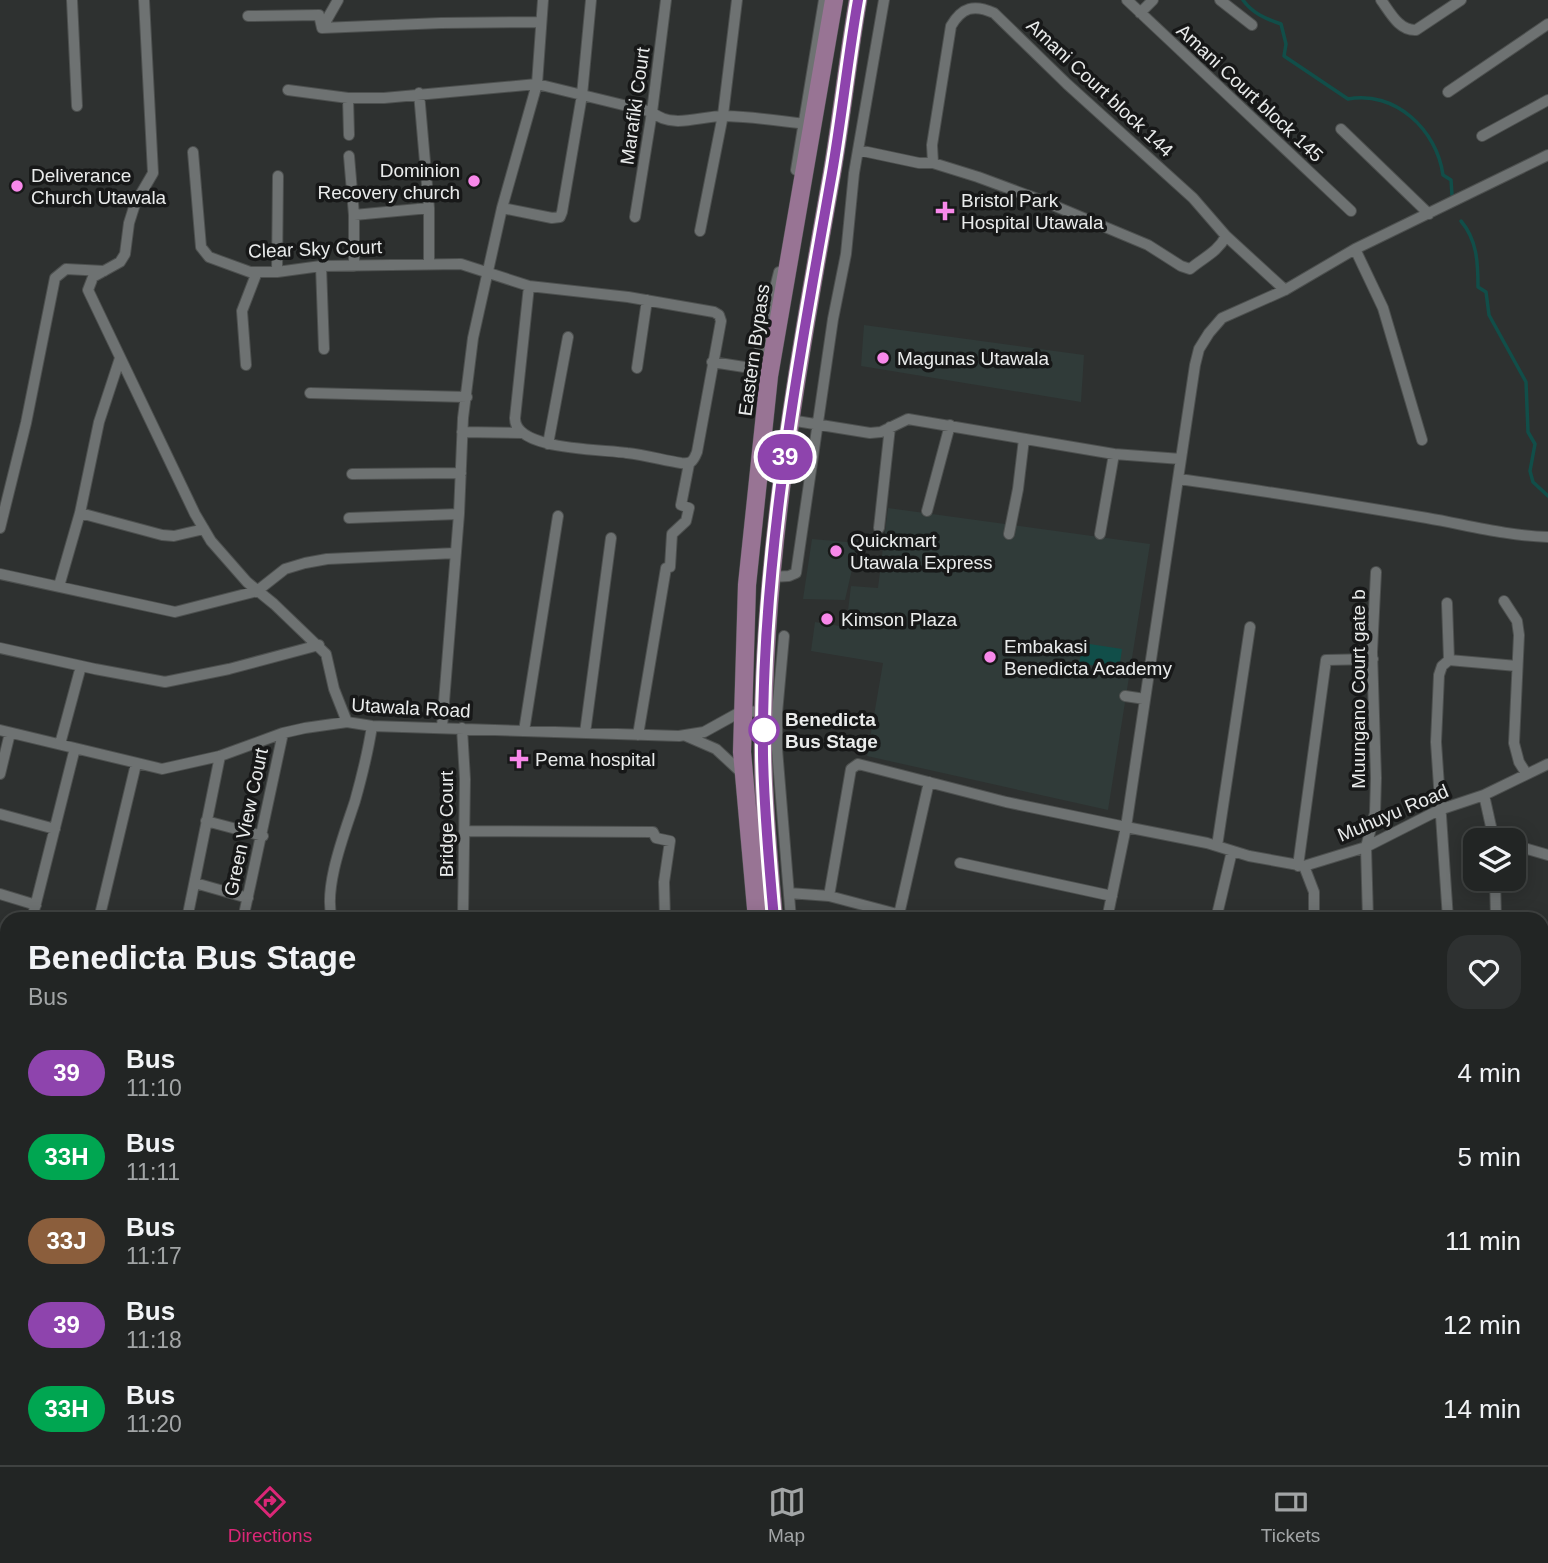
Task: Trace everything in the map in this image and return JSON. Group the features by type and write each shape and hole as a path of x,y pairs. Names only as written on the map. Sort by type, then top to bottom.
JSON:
{"main road":[{"name":"Eastern Bypass","path":"756,912 744,775 742,711 761,373 776,334 808,125 834,0"},
{"path":"773,912 764,795 764,712 772,577 790,420 833,168 858,0"},
{"path":"776,334 802,340"}],"street":[{"path":"72,0 76,106"},
{"path":"144,0 153,173 135,204 129,223 125,254 120,262 93,277 88,290 211,541 257,591 326,654 334,689 347,722"},
{"path":"322,28 338,0"},
{"path":"442,727 459,514 462,432 473,338 502,208 537,84 543,0"},
{"path":"502,208 552,218 560,217 564,207 582,95 591,0"},
{"name":"Marafiki Court","path":"635,217 666,0"},
{"path":"700,231 723,116 737,0"},
{"path":"638,735 666,568 670,567 671,534 686,521 689,508 681,505 689,464 697,452 712,362 761,373 808,125 824,0"},
{"path":"772,577 796,573 816,425 846,254 853,173 884,0"},
{"name":"Amani Court block 145","path":"1126,0 1351,211"},
{"path":"1140,13 1153,0"},
{"path":"1220,0 1252,25"},
{"path":"1381,0 1402,28 1408,31 1416,30 1461,0"},
{"name":"Amani Court block 144","path":"933,163 932,145 951,26 958,15 969,7 982,7 995,13 1067,84 1193,198 1226,236 1285,290"},
{"path":"248,16 319,15 322,28"},
{"path":"322,28 541,22"},
{"path":"1448,92 1548,24"},
{"path":"288,90 348,98 384,98 537,84 652,112 660,119 673,121 723,116 808,125"},
{"path":"419,93 429,208 429,263"},
{"path":"348,98 349,135"},
{"path":"1482,136 1548,100"},
{"path":"1341,129 1429,214"},
{"path":"858,150 919,163 933,163 1043,201 1149,245 1190,269 1214,253 1226,236"},
{"name":"Clear Sky Court","path":"193,152 201,247 209,257 227,265 257,272 277,272 321,266 461,264 530,286 647,300 714,312 719,315 721,321 712,362"},
{"path":"1109,912 1126,827 1199,349 1222,318 1285,290 1355,249 1548,155"},
{"path":"349,156 354,215 354,266"},
{"path":"833,168 853,173"},
{"path":"277,272 278,176"},
{"path":"354,215 429,208"},
{"path":"1355,249 1383,308 1422,440"},
{"path":"321,266 324,349"},
{"path":"0,528 26,423 55,278 60,271 66,269 104,271"},
{"path":"246,365 242,311 257,272"},
{"path":"530,286 516,428 548,444 629,453 689,464"},
{"path":"637,368 647,300"},
{"path":"548,444 568,337"},
{"path":"59,586 80,513 99,422 120,358"},
{"path":"310,393 467,397"},
{"path":"790,420 870,433 881,432 908,419 1114,454 1181,459"},
{"path":"927,511 950,425"},
{"path":"879,527 890,427"},
{"path":"462,432 522,433"},
{"path":"1009,534 1024,439"},
{"path":"1100,534 1114,454"},
{"path":"352,474 460,473"},
{"path":"1178,479 1276,492 1488,528 1524,537 1548,537"},
{"path":"80,513 162,535 174,536 204,529"},
{"path":"349,518 459,514"},
{"path":"524,731 558,516"},
{"path":"585,733 611,538"},
{"path":"0,575 175,612 257,591 285,569 305,563 340,558 456,553"},
{"name":"Muungano Court gate b","path":"1367,912 1366,847 1375,813 1373,659 1376,572"},
{"path":"1504,601 1517,621 1519,635 1514,743 1519,762 1526,773"},
{"path":"1447,603 1449,660"},
{"path":"1212,844 1250,627"},
{"path":"784,636 776,729 790,912"},
{"path":"0,648 145,679 175,681 319,645"},
{"path":"1314,912 1314,891 1301,866 1326,660 1373,659"},
{"path":"1447,912 1436,742 1439,675 1442,666 1449,660 1517,666"},
{"path":"60,744 82,666"},
{"path":"1125,696 1145,699"},
{"path":"742,711 764,712"},
{"name":"Utawala Road","path":"5,731 162,769 220,756 283,733 347,722 372,726 684,735 704,732 742,711"},
{"path":"332,912 332,884 337,856 365,763 372,726"},
{"name":"Bridge Court","path":"462,728 465,779 463,912"},
{"path":"0,774 5,731"},
{"name":"Green View Court","path":"245,912 283,733"},
{"path":"684,735 716,749 744,775"},
{"path":"34,912 75,748"},
{"name":"Green View Court","path":"189,912 220,756"},
{"path":"101,912 136,764"},
{"name":"Muhuyu Road","path":"829,895 851,769 858,764 1006,802 1212,844 1301,866 1366,847 1439,810 1484,795 1548,764"},
{"path":"900,912 929,782"},
{"path":"1484,795 1492,828"},
{"path":"0,814 55,829"},
{"path":"206,821 262,836"},
{"path":"464,831 653,832 656,838 670,841 664,882 665,912"},
{"path":"1526,849 1548,855"},
{"path":"1218,912 1232,851"},
{"path":"960,863 1112,896"},
{"path":"195,883 248,898"},
{"path":"1495,891 1496,912"},
{"path":"789,892 829,895 886,912"},
{"path":"0,894 36,905"}],"shaded area":[{"path":"864,325 1084,355 1081,402 861,366"},
{"name":"Embakasi Benedicta Academy","path":"888,508 1150,544 1108,810 867,756 883,663 811,651 815,622 846,627 851,586 878,588"},
{"path":"812,539 858,543 845,600 803,599"}],"water":[{"path":"1083,643 1122,649 1119,670 1079,663"}],"waterway":[{"path":"1243,0 1260,15 1281,24 1286,44 1284,56 1348,99 1382,101 1411,117 1432,143 1443,175 1451,180 1452,195"},
{"path":"1461,221 1473,244 1477,260 1478,287 1486,292 1489,315 1526,382 1528,432 1535,444 1530,471 1533,482 1548,496"}],"bus line":[{"name":"39","path":"773,912 763,753 769,616 793,390 833,168 858,0"}],"place":[{"name":"Dominion Recovery church","path":"474,181"},
{"name":"Deliverance Church Utawala","path":"17,186"},
{"name":"Bristol Park Hospital Utawala","path":"945,211"},
{"name":"Magunas Utawala","path":"883,358"},
{"name":"Quickmart Utawala Express","path":"836,551"},
{"name":"Kimson Plaza","path":"827,619"},
{"name":"Embakasi Benedicta Academy","path":"990,657"},
{"name":"Benedicta Bus Stage","path":"764,730"},
{"name":"Pema hospital","path":"519,759"}]}
